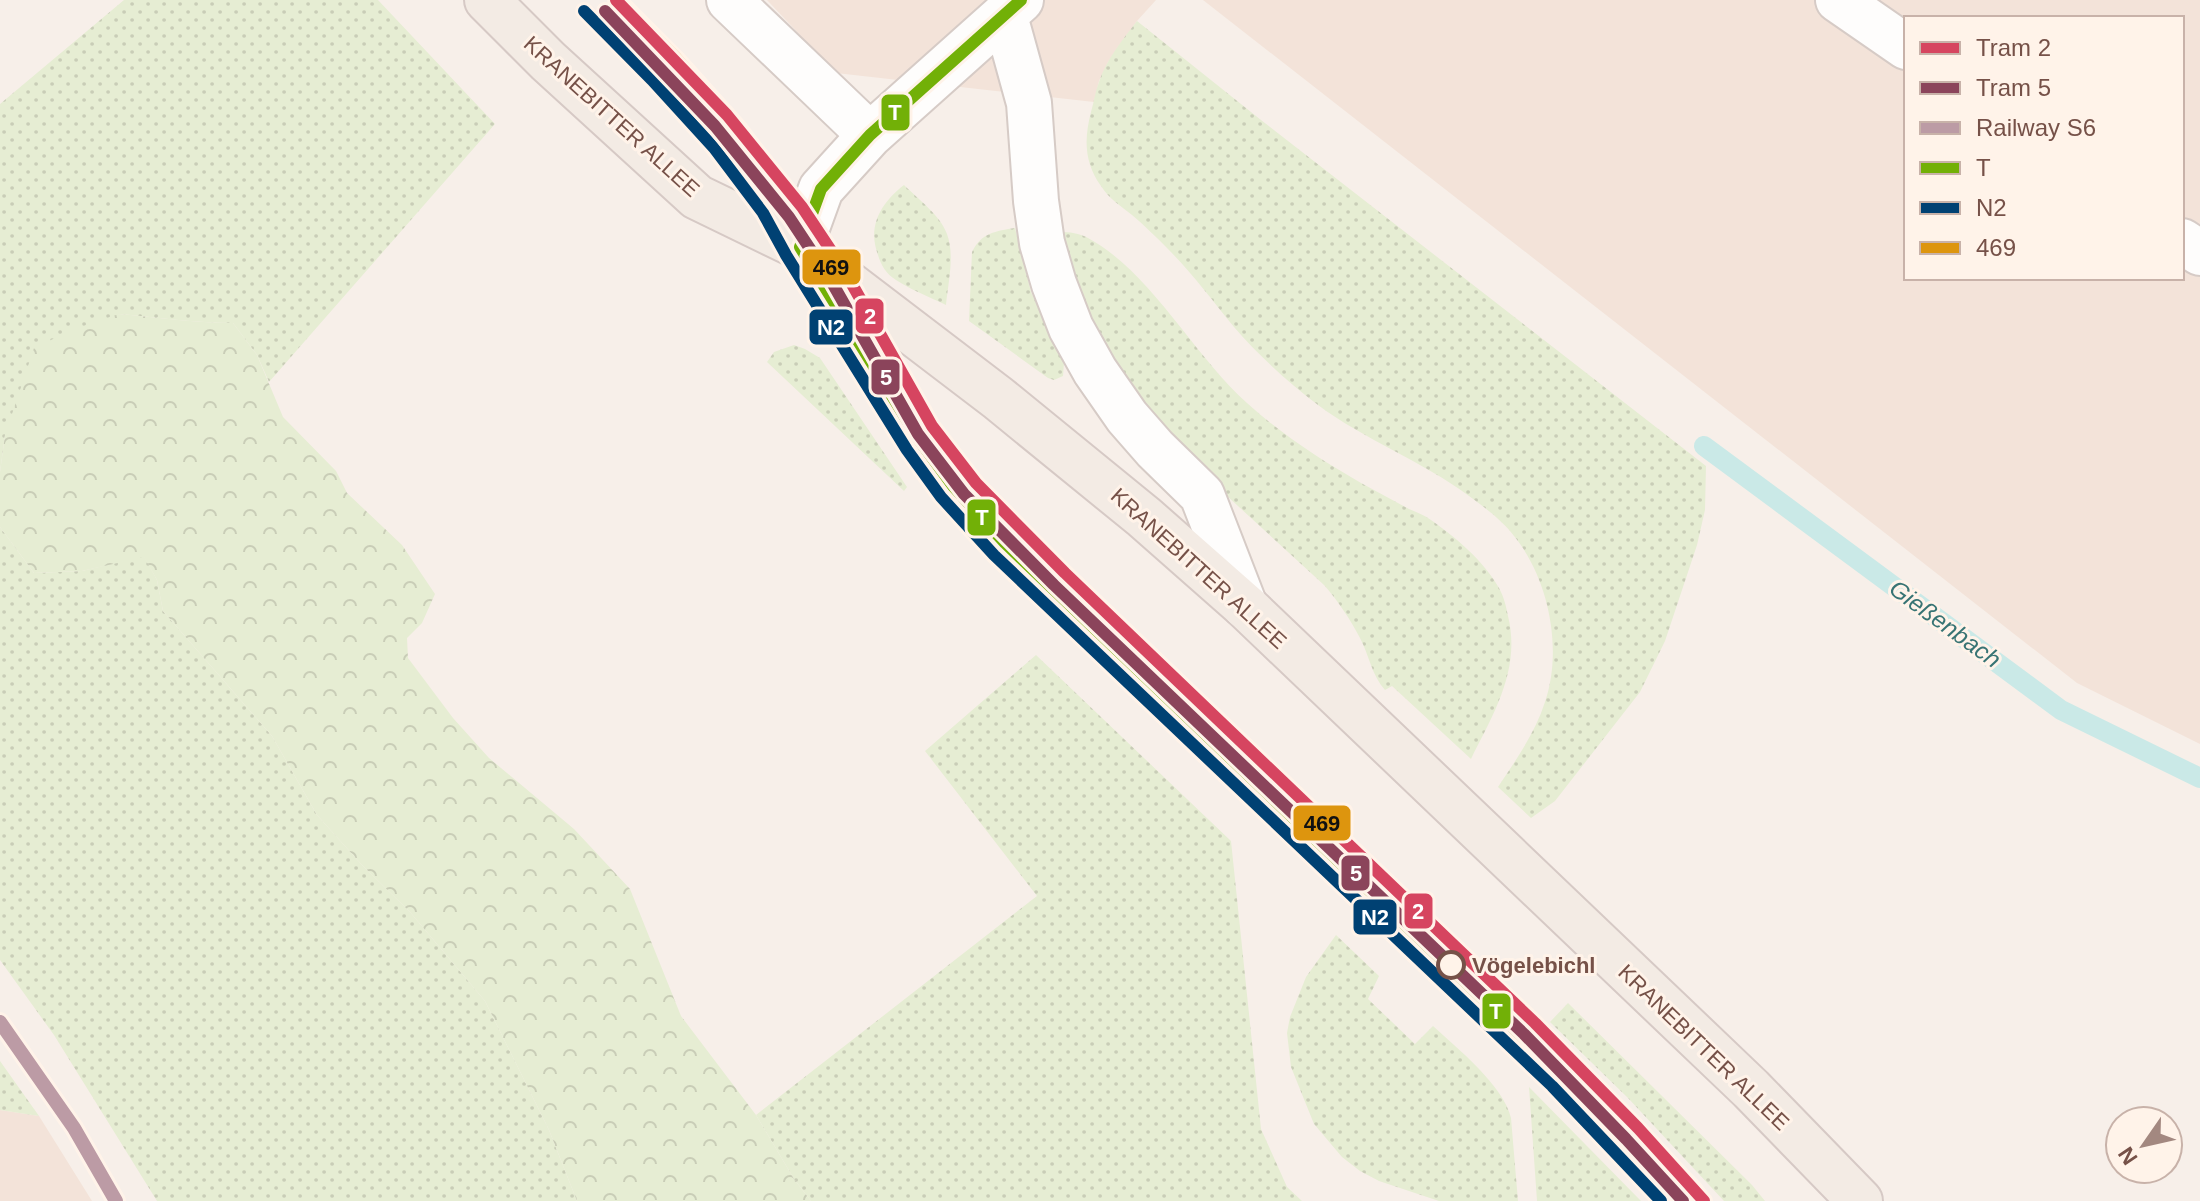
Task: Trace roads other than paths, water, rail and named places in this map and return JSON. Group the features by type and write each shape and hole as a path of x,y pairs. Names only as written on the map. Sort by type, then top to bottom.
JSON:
{"main road":[{"name":"KRANEBITTER ALLEE","path":"487,0 548,61 697,197 800,247 1042,432 1144,517 1245,606 1362,717 1751,1089 1860,1201"}],"street":[{"path":"729,0 870,135"},
{"path":"1838,0 1904,46"},
{"path":"800,247 821,189 870,135 1013,8"},
{"path":"1013,8 1029,103 1042,243 1071,328 1095,371 1127,417 1202,495 1245,606"}],"waterway":[{"name":"Gießenbach","path":"1704,446 2061,710 2200,778"}],"tram line":[{"name":"2","path":"616,0 727,115 802,207 844,270 932,426 976,483 1065,573 1535,1023 1704,1201"},
{"name":"5","path":"605,11 715,126 789,217 830,279 918,434 964,494 1054,585 1524,1034 1683,1201"}],"rail line":[{"name":"S6","path":"0,1022 74,1128 116,1201"}],"place":[{"name":"Vögelebichl","path":"1451,965"}]}
